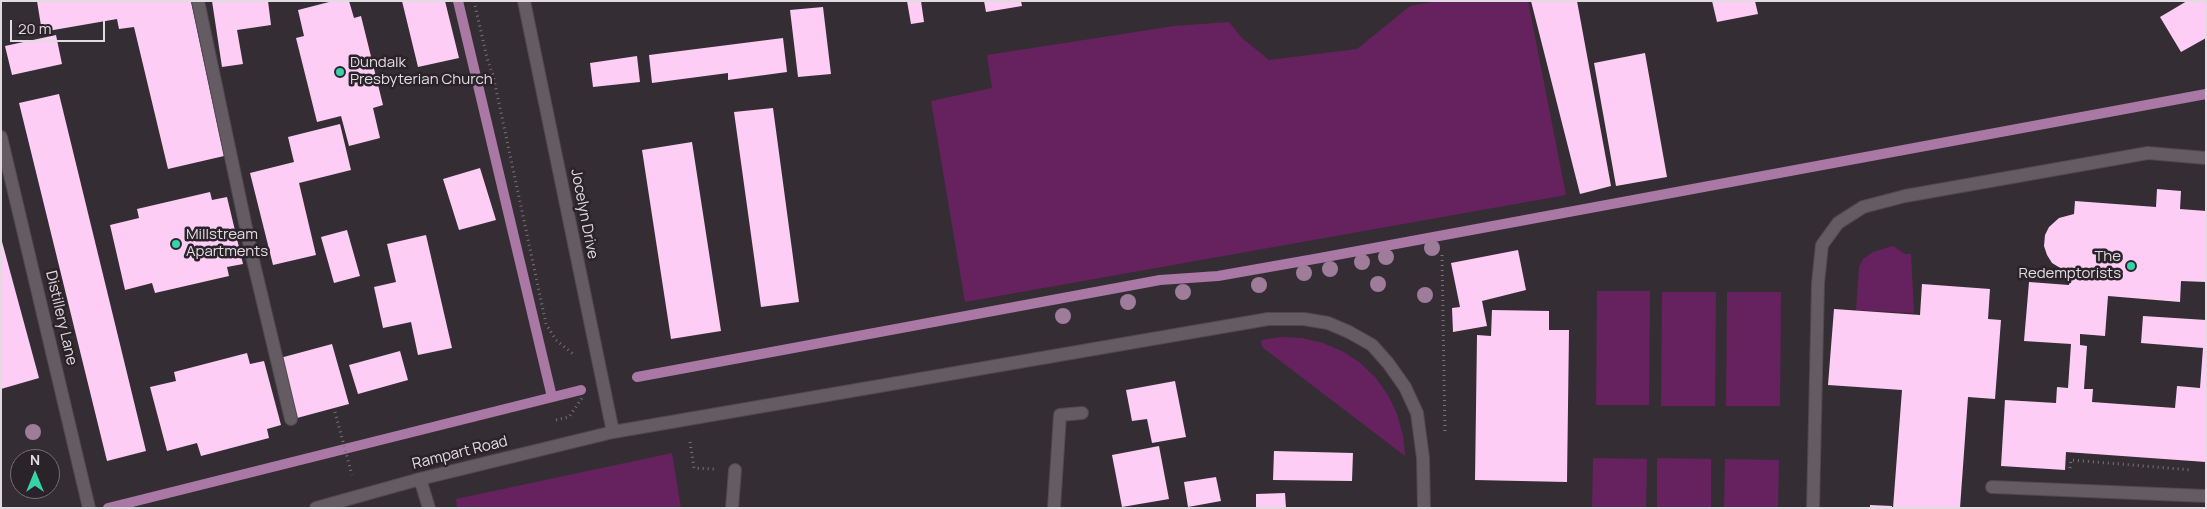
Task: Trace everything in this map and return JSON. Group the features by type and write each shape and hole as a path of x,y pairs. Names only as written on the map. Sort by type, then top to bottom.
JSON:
{"street":[{"path":"198,1 252,256 291,419"},
{"name":"Jocelyn Drive","path":"524,1 613,432"},
{"name":"Distillery Lane","path":"1,137 89,508"},
{"path":"1813,508 1818,283 1822,245 1838,222 1863,207 1905,196 2148,153 2206,158"},
{"name":"Rampart Road","path":"316,508 613,432 1268,318 1304,319 1328,323 1349,332 1372,346 1388,363 1405,387 1417,413 1424,458 1424,508"},
{"path":"1054,508 1060,414 1082,413"},
{"path":"732,508 734,470"},
{"path":"420,480 429,508"},
{"path":"1992,487 2206,496"}],"path":[{"path":"474,1 487,58 493,75 546,324 556,340 576,356"},
{"path":"1442,255 1445,440"},
{"path":"569,417 579,404 582,390"},
{"path":"336,412 351,473"},
{"path":"690,442 694,468 734,470"},
{"path":"2071,460 2200,471"}],"shaded area":[{"path":"1438,1 1528,1 1566,195 965,302 931,101 992,88 987,55 1174,26 1229,22 1242,38 1269,60 1357,49 1410,6"},
{"path":"1893,246 1905,254 1911,254 1914,313 1856,310 1859,267 1863,259 1873,252"},
{"path":"1597,291 1650,291 1649,405 1596,405"},
{"path":"1662,292 1716,292 1715,406 1661,406"},
{"path":"1727,292 1781,292 1780,406 1726,406"},
{"path":"1281,337 1302,338 1323,343 1342,351 1359,362 1375,377 1388,395 1397,414 1403,435 1405,456 1262,347 1261,340"},
{"path":"672,453 681,508 457,508 456,499"},
{"path":"1593,458 1647,459 1646,508 1592,508"},
{"path":"1657,458 1711,459 1711,508 1657,508"},
{"path":"1725,459 1779,460 1778,508 1724,508"}],"building":[{"path":"37,1 191,1 224,156 168,169 134,27 119,29 117,19 42,32"},
{"path":"212,1 268,1 271,25 237,30 243,64 222,67"},
{"name":"Dundalk Presbyterian Church","path":"333,1 349,1 354,18 361,16 383,105 373,108 380,138 349,146 341,116 317,122 296,38 304,36 298,10"},
{"path":"402,1 445,1 459,58 418,67"},
{"path":"907,1 921,1 924,22 911,24"},
{"path":"984,1 1021,1 1022,6 986,12"},
{"path":"1531,1 1577,1 1611,186 1580,194"},
{"path":"1712,1 1755,1 1758,14 1717,22"},
{"path":"2187,1 2206,1 2206,38 2181,52 2160,17"},
{"path":"823,7 831,74 798,77 790,10"},
{"path":"56,35 62,64 12,75 5,46"},
{"path":"783,38 787,72 728,80 728,73 652,83 649,55"},
{"path":"1645,53 1667,177 1616,186 1594,63"},
{"path":"637,56 640,82 593,87 590,63"},
{"path":"59,94 146,451 107,461 19,103"},
{"path":"773,108 799,302 761,307 734,112"},
{"path":"340,124 351,170 299,183 316,255 273,265 250,173 294,162 288,137"},
{"path":"692,142 721,331 671,339 642,150"},
{"path":"480,168 496,220 459,230 443,179"},
{"path":"2157,189 2181,191 2180,209 2206,211 2206,282 2181,281 2180,302 2108,296 2105,336 2080,334 2080,345 2087,346 2084,389 2093,389 2092,402 2175,408 2177,386 2200,388 2203,348 2141,343 2143,316 2206,320 2206,462 2066,452 2065,470 2001,466 2005,400 2056,403 2057,387 2068,388 2071,344 2024,341 2029,282 2069,285 2070,272 2052,263 2047,255 2044,246 2045,235 2049,227 2059,218 2074,214 2075,201 2156,207"},
{"name":"Millstream Apartments","path":"210,192 212,200 227,197 243,264 227,267 229,276 155,293 152,283 125,290 110,225 139,218 137,209"},
{"path":"347,230 360,276 334,283 321,237"},
{"path":"426,235 452,348 418,355 411,322 383,328 374,287 396,282 387,244"},
{"path":"1,238 39,378 1,389"},
{"path":"1518,250 1526,290 1482,301 1487,326 1453,332 1452,308 1460,307 1451,263"},
{"path":"1922,284 1990,289 1988,319 2001,320 1995,399 1968,397 1960,508 1893,508 1902,390 1828,385 1834,309 1920,315"},
{"path":"1492,310 1549,311 1549,330 1569,330 1567,482 1475,480 1477,335 1491,336"},
{"path":"332,344 349,404 297,418 280,358"},
{"path":"400,351 408,380 358,394 349,365"},
{"path":"247,353 250,364 264,361 281,425 267,429 269,438 201,456 197,443 167,451 150,387 176,381 174,372"},
{"path":"1175,381 1186,437 1152,443 1147,419 1132,421 1126,390"},
{"path":"1159,446 1169,499 1122,507 1112,455"},
{"path":"1274,451 1353,453 1352,481 1273,480"},
{"path":"1216,477 1221,501 1188,507 1184,482"},
{"path":"1285,493 1286,508 1256,508 1256,494"},
{"path":"1870,505 1892,506 1892,508 1870,508"}],"waterway":[{"path":"458,1 552,397"},
{"path":"637,377 1160,280 1218,276 1320,258 2206,94"},
{"path":"108,508 581,390"}],"place":[{"name":"Dundalk Presbyterian Church","path":"340,72"},
{"name":"Millstream Apartments","path":"176,244"},
{"name":"The Redemptorists","path":"2131,266"}]}
